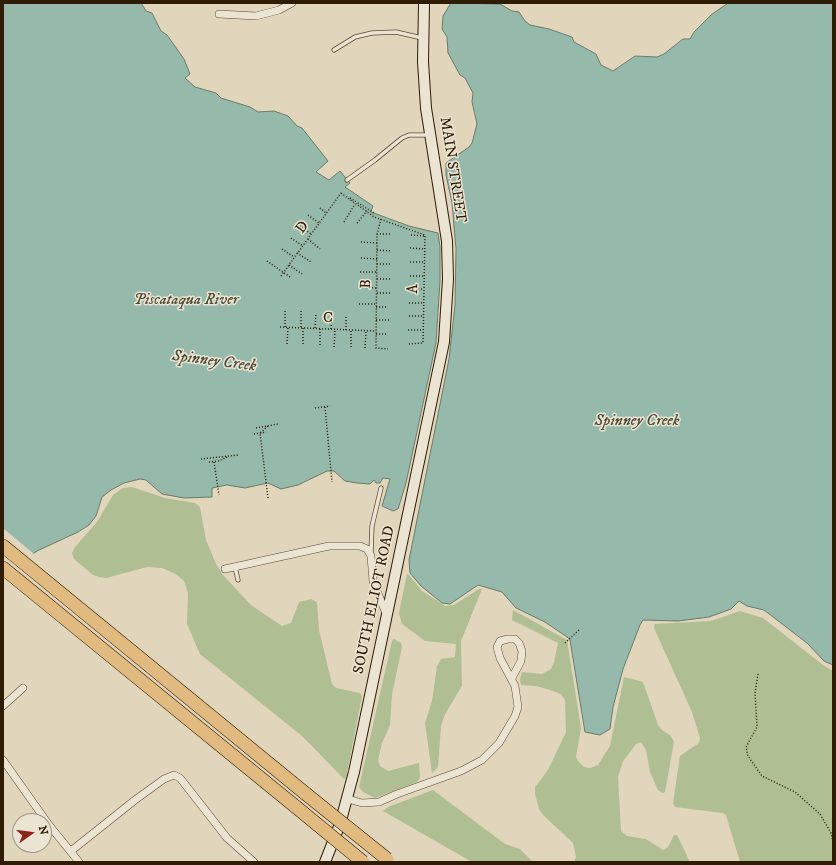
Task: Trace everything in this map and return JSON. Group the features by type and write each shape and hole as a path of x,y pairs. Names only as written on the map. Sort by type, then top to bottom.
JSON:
{"highway":[{"path":"3,546 391,862"},
{"path":"3,568 363,862"}],"main road":[{"name":"MAIN STREET","path":"424,3 423,38 425,92 430,135 448,242 448,298 444,342"},
{"name":"SOUTH ELIOT ROAD","path":"325,862 348,799 444,342"}],"street":[{"path":"219,14 256,16 279,10 292,3"},
{"path":"225,569 329,546 360,546 367,549 371,556 373,581 387,616"},
{"path":"348,799 362,803 379,802 461,771 482,760 500,743 516,716 518,702 512,678 500,658 497,647 500,641 508,638 515,639 519,643 522,651 521,661 512,678"},
{"path":"3,706 23,688"},
{"path":"3,760 49,825 79,862"},
{"path":"70,851 134,800 164,779 174,775 180,778 227,838 254,862"}],"lane":[{"path":"334,50 355,37 372,33 396,32 423,38"},
{"path":"347,180 402,138 417,134 430,135"},
{"path":"371,556 372,526 381,488"},
{"path":"235,567 238,580"}],"path":[{"path":"341,193 366,212 425,235"},
{"path":"341,193 374,213"},
{"name":"D","path":"281,276 341,193"},
{"path":"344,222 356,204"},
{"path":"320,208 326,213"},
{"path":"357,223 366,212"},
{"path":"308,215 319,223"},
{"name":"B","path":"381,219 377,243 376,348 388,349"},
{"path":"300,226 311,234"},
{"path":"378,234 392,234"},
{"path":"411,235 425,235"},
{"name":"A","path":"408,344 423,343 425,235"},
{"path":"291,238 303,246"},
{"path":"308,239 320,249"},
{"path":"361,242 377,243"},
{"path":"410,248 425,249"},
{"path":"282,249 294,257"},
{"path":"377,250 392,251"},
{"path":"298,253 310,262"},
{"path":"360,258 377,259"},
{"path":"267,261 290,277"},
{"path":"410,262 425,262"},
{"path":"377,264 392,264"},
{"path":"289,265 302,274"},
{"path":"360,272 377,272"},
{"path":"410,276 424,276"},
{"path":"377,278 392,279"},
{"path":"360,287 376,288"},
{"path":"410,289 424,289"},
{"path":"376,293 391,293"},
{"path":"409,303 424,303"},
{"path":"359,304 376,304"},
{"path":"376,307 388,307"},
{"path":"285,309 285,327"},
{"path":"301,311 303,344"},
{"path":"315,329 316,314"},
{"path":"331,329 332,314"},
{"path":"346,316 346,330"},
{"path":"409,316 424,316"},
{"path":"376,320 389,320"},
{"name":"C","path":"280,327 351,330 388,334"},
{"path":"287,344 288,327"},
{"path":"320,329 320,345"},
{"path":"334,347 335,330"},
{"path":"351,330 351,347"},
{"path":"408,330 423,330"},
{"path":"365,348 366,331"},
{"path":"325,406 332,482"},
{"path":"315,408 330,406"},
{"path":"256,428 278,424"},
{"path":"260,433 268,426"},
{"path":"254,434 266,432"},
{"path":"260,433 268,498"},
{"path":"201,459 238,455"},
{"path":"209,462 214,462 229,456"},
{"path":"214,462 219,495"},
{"path":"564,643 580,629"},
{"path":"758,674 755,693 757,727 746,747 748,756 762,776 795,792 820,814 831,833 833,842"}],"shaded area":[{"path":"132,487 165,498 195,503 200,507 206,540 216,564 223,575 251,605 282,626 291,623 299,602 311,599 317,602 319,630 332,684 336,688 360,693 362,696 346,778 344,779 302,736 200,654 187,624 188,593 184,581 176,574 162,568 147,567 106,578 99,577 93,575 74,559 72,553 75,547 97,522 113,495 123,488"},
{"path":"407,574 422,591 445,606 454,605 479,589 482,589 461,641 462,686 445,714 441,726 438,767 432,773 425,723 432,701 437,666 441,659 455,657 456,644 425,641 402,624 399,613"},
{"path":"513,610 567,640 581,728 576,757 584,767 590,768 598,765 610,746 624,677 643,682 658,725 662,730 671,736 674,742 665,792 663,793 658,790 650,772 646,750 641,742 636,744 623,761 618,777 621,831 627,836 646,839 663,850 668,847 674,835 677,835 690,862 574,862 576,857 573,843 544,816 539,809 535,794 535,787 548,770 566,732 565,700 561,694 550,690 536,686 521,685 520,680 522,672 542,674 551,669 558,643 512,620"},
{"path":"740,611 763,618 823,665 833,671 833,862 740,862 726,815 723,813 675,807 673,803 680,756 699,743 700,738 692,712 654,628 655,624 711,621"},
{"path":"394,639 401,643 402,647 392,694 390,725 382,743 378,760 380,766 388,771 419,763 420,778 417,782 375,798 363,792 359,787 392,641"},
{"path":"433,790 505,844 520,849 533,862 472,862 383,811 388,807"}],"water":[{"name":"Piscataqua River","path":"3,3 141,3 146,11 152,13 161,31 167,35 184,59 190,74 185,78 195,87 216,93 221,98 250,107 258,112 274,111 288,116 297,126 302,128 328,161 316,172 329,180 340,171 350,183 345,187 373,206 371,212 409,226 438,233 440,247 440,281 436,343 406,483 398,509 393,511 382,506 390,479 383,478 380,483 376,483 374,480 370,484 357,483 345,481 334,471 327,471 298,485 281,489 268,483 245,488 227,485 212,488 212,497 184,498 162,494 146,480 140,479 124,483 111,490 102,497 96,516 89,525 78,532 37,551 24,560 3,582"},
{"name":"Spinney Creek","path":"451,3 500,4 512,11 519,12 525,21 530,25 549,29 572,37 574,42 596,54 601,65 613,71 635,56 657,57 664,54 683,39 690,39 694,32 711,15 728,3 833,3 833,665 824,661 807,643 764,610 747,606 739,601 731,609 709,617 678,621 643,620 623,669 613,707 610,729 600,735 585,732 570,640 567,637 545,622 516,608 502,592 478,585 450,604 442,603 421,586 410,573 409,560 449,359 455,305 456,249 452,203 446,175 446,163 469,147 472,143 477,124 472,102 473,93 465,78 460,75 448,53 447,37 442,29 443,16"}],"pier":[{"path":"3,528 35,555 13,573 4,584"}]}
